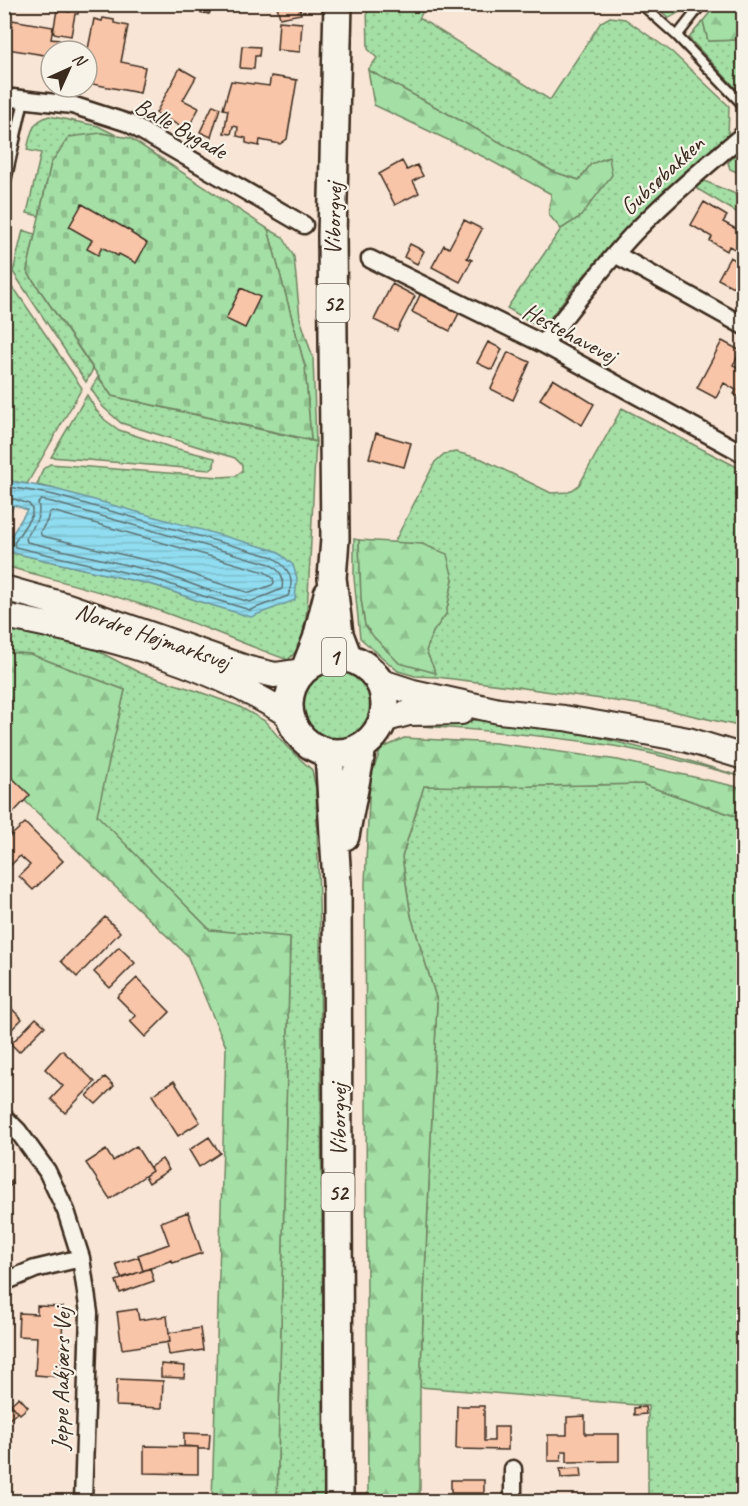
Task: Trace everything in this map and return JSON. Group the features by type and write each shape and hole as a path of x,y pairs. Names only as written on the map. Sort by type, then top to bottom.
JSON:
{"main road":[{"name":"Viborgvej","path":"304,669 317,639 332,578 335,539 332,236 338,4"},
{"name":"Viborgvej","path":"332,578 339,634 348,658"},
{"name":"1","path":"290,716 290,692 304,669 322,659 339,656 358,661 368,667 379,681 386,707 383,720"},
{"path":"290,716 296,731 305,741 316,749 329,753 340,753 362,747 375,735 383,720"},
{"name":"Viborgvej","path":"337,882 362,747"},
{"name":"Viborgvej","path":"329,753 337,882 339,1502"}],"street":[{"name":"Balle Bygade","path":"4,97 72,105 128,123 304,225"},
{"name":"Gubsøbakken","path":"543,344 636,231 744,134"},
{"path":"615,254 744,326"},
{"name":"Hestehavevej","path":"370,260 543,344 744,454"},
{"name":"Nordre Højmarksvej","path":"4,588 68,606 249,669 274,675 304,669"},
{"name":"Nordre Højmarksvej","path":"4,616 97,636 156,654 226,680 266,700 290,716"},
{"name":"1","path":"379,681 413,692 499,711"},
{"path":"383,720 409,713 499,711 564,718 688,740 744,757"},
{"name":"Jeppe Aakjærs Vej","path":"4,1117 18,1131 47,1171 66,1211 81,1258 89,1313 82,1502"},
{"path":"4,1282 34,1269 81,1258"},
{"path":"513,1469 513,1502"}],"lane":[{"path":"641,4 677,36 744,106"},
{"path":"677,36 702,4"},
{"path":"4,190 24,100"}],"green space":[{"path":"692,4 669,18 656,5"},
{"path":"367,5 426,5 419,19 550,100 601,22 610,17 625,19 672,52 729,106 728,137 633,221 573,288 544,326 539,327 507,308 561,229 581,216 609,157 591,164 579,180 554,172 368,70 377,58 368,49"},
{"path":"716,5 743,5 743,41 708,41 703,21"},
{"path":"703,21 708,41 743,41 743,96 689,38"},
{"path":"368,70 554,172 579,180 591,164 609,157 612,175 581,216 561,229 549,215 551,194 484,157 374,105"},
{"path":"49,116 98,126 118,136 101,133 51,163 39,216 27,213 41,153 27,150 35,125"},
{"path":"101,133 130,138 268,229 305,367 311,440 112,396 27,271 51,163 69,137"},
{"path":"743,147 743,175 730,169 728,163"},
{"path":"704,181 743,197 743,216 694,187"},
{"path":"268,229 283,237 294,257 300,318 313,358 316,442 311,440 305,367"},
{"path":"23,230 35,234 27,271 93,369 86,382 13,272"},
{"path":"10,286 16,291 82,388 27,484 5,480 4,310"},
{"path":"98,377 112,396 316,442 306,617 300,644 288,660 146,606 5,566 5,551 157,586 201,602 251,616 55,489 37,485 43,469 50,464 220,477 235,476 242,471 242,465 235,458 121,423 103,407 91,389"},
{"path":"87,395 105,420 119,430 170,447 215,458 214,467 210,470 51,457"},
{"path":"622,408 743,470 743,727 651,706 509,686 415,676 398,671 360,638 354,578 354,539 359,540 361,598 365,625 435,672 426,651 433,632 446,614 453,579 422,544 394,543 435,462 444,454 456,452 482,459 551,493 569,492 579,485"},
{"path":"359,540 422,544 447,554 453,579 446,614 433,632 426,651 436,673 399,663 365,625 361,598"},
{"path":"4,627 72,640 140,673 238,706 265,721 287,747 312,770 316,789 320,937 324,1501 277,1501 290,938 210,930 96,815 125,690 30,654 5,652"},
{"path":"4,652 30,654 125,690 97,815 210,930 290,937 277,1501 212,1501 226,1047 187,955 5,782"},
{"path":"343,668 362,678 370,690 372,704 370,718 362,730 350,738 329,740 310,730 302,718 300,697 310,678 322,670"},
{"path":"445,718 510,723 589,735 673,756 743,777 655,754 601,744 503,732 405,725"},
{"path":"404,738 495,743 618,760 738,787 743,789 744,819 642,784 424,786 402,857 411,916 437,1001 420,1387 420,1501 368,1502 365,883 370,778 381,749"},
{"path":"642,784 743,819 743,1501 648,1501 648,1406 420,1387 437,1001 411,916 402,857 424,785 486,787"}],"water":[{"path":"5,480 55,489 277,551 293,565 297,578 295,600 251,617 157,586 5,551 5,546 27,510 14,505 5,523"}],"building":[{"path":"71,4 79,4 71,36 53,33 57,10 70,12"},
{"path":"164,4 198,4 211,8 209,14"},
{"path":"299,4 301,14 280,18 277,6"},
{"path":"103,18 114,20 114,23 128,26 121,62 145,67 140,93 99,85 99,39 90,39 94,19 102,21"},
{"path":"12,20 53,27 51,39 39,39 39,54 7,49"},
{"path":"279,21 302,23 300,52 277,50"},
{"path":"242,46 260,47 259,56 255,56 254,69 240,68"},
{"path":"180,68 196,77 183,100 199,108 187,130 156,113"},
{"path":"271,76 297,80 287,139 280,144 260,140 259,146 246,143 246,138 237,136 238,127 233,126 231,134 224,133 228,110 223,109 231,81 269,86"},
{"path":"213,105 220,108 211,137 200,132"},
{"path":"402,161 407,170 417,165 423,176 413,181 419,193 395,205 379,174"},
{"path":"704,202 727,216 723,222 736,229 740,223 744,225 744,254 729,246 727,251 710,241 712,237 691,225"},
{"path":"82,204 147,243 136,263 102,247 98,255 87,249 92,240 69,227"},
{"path":"464,220 482,229 467,258 472,260 460,282 432,267 444,245 449,248"},
{"path":"410,244 424,251 417,264 404,257"},
{"path":"730,257 744,265 733,287 718,279"},
{"path":"392,284 415,296 397,331 374,320"},
{"path":"241,288 260,297 245,328 226,319"},
{"path":"421,293 460,311 450,331 412,312"},
{"path":"722,341 741,351 733,365 744,370 744,400 734,394 736,390 724,383 716,398 697,388"},
{"path":"488,342 502,349 492,370 477,363"},
{"path":"508,352 530,362 513,400 491,389"},
{"path":"553,379 594,404 582,425 540,399"},
{"path":"376,433 411,443 404,467 369,458"},
{"path":"4,770 30,795 13,813 4,805"},
{"path":"25,823 63,861 33,890 19,876 30,865 20,856 10,866 4,860 4,842"},
{"path":"105,917 120,932 77,977 61,961"},
{"path":"119,947 135,963 110,988 94,972"},
{"path":"137,978 170,1012 145,1037 130,1021 136,1016 117,997"},
{"path":"4,1001 22,1019 4,1037"},
{"path":"36,1018 45,1026 19,1052 11,1044"},
{"path":"62,1050 95,1082 65,1113 51,1099 63,1086 45,1069"},
{"path":"105,1077 114,1086 96,1104 87,1096"},
{"path":"174,1081 200,1122 178,1136 152,1095"},
{"path":"209,1137 220,1153 199,1167 189,1150"},
{"path":"136,1146 152,1171 110,1199 86,1163 106,1150 113,1161"},
{"path":"162,1159 169,1170 149,1183 145,1176 152,1171 150,1167"},
{"path":"4,1176 12,1184 4,1191"},
{"path":"188,1212 202,1253 173,1263 172,1260 143,1271 138,1255 169,1244 161,1222"},
{"path":"139,1257 143,1271 121,1278 116,1264"},
{"path":"150,1268 154,1281 120,1293 116,1281"},
{"path":"37,1306 63,1307 61,1377 35,1375 37,1337 18,1336 19,1313 37,1314"},
{"path":"137,1309 139,1320 167,1316 170,1342 122,1349 117,1312"},
{"path":"200,1328 203,1350 169,1355 167,1342 170,1342 169,1333"},
{"path":"161,1364 185,1366 184,1378 161,1377"},
{"path":"117,1379 163,1381 162,1408 116,1406"},
{"path":"19,1397 28,1407 20,1414 11,1404"},
{"path":"4,1398 18,1412 8,1420 4,1417"},
{"path":"457,1406 484,1406 484,1441 494,1441 494,1427 508,1427 508,1450 456,1449"},
{"path":"645,1407 646,1414 634,1415 634,1408"},
{"path":"585,1416 585,1434 619,1434 619,1461 567,1462 567,1451 562,1451 561,1461 548,1461 548,1435 567,1435 567,1417"},
{"path":"184,1433 210,1434 209,1449 184,1446"},
{"path":"144,1446 198,1447 198,1474 144,1473"},
{"path":"581,1468 582,1477 561,1478 560,1469"},
{"path":"451,1480 484,1480 484,1493 451,1493"}]}
